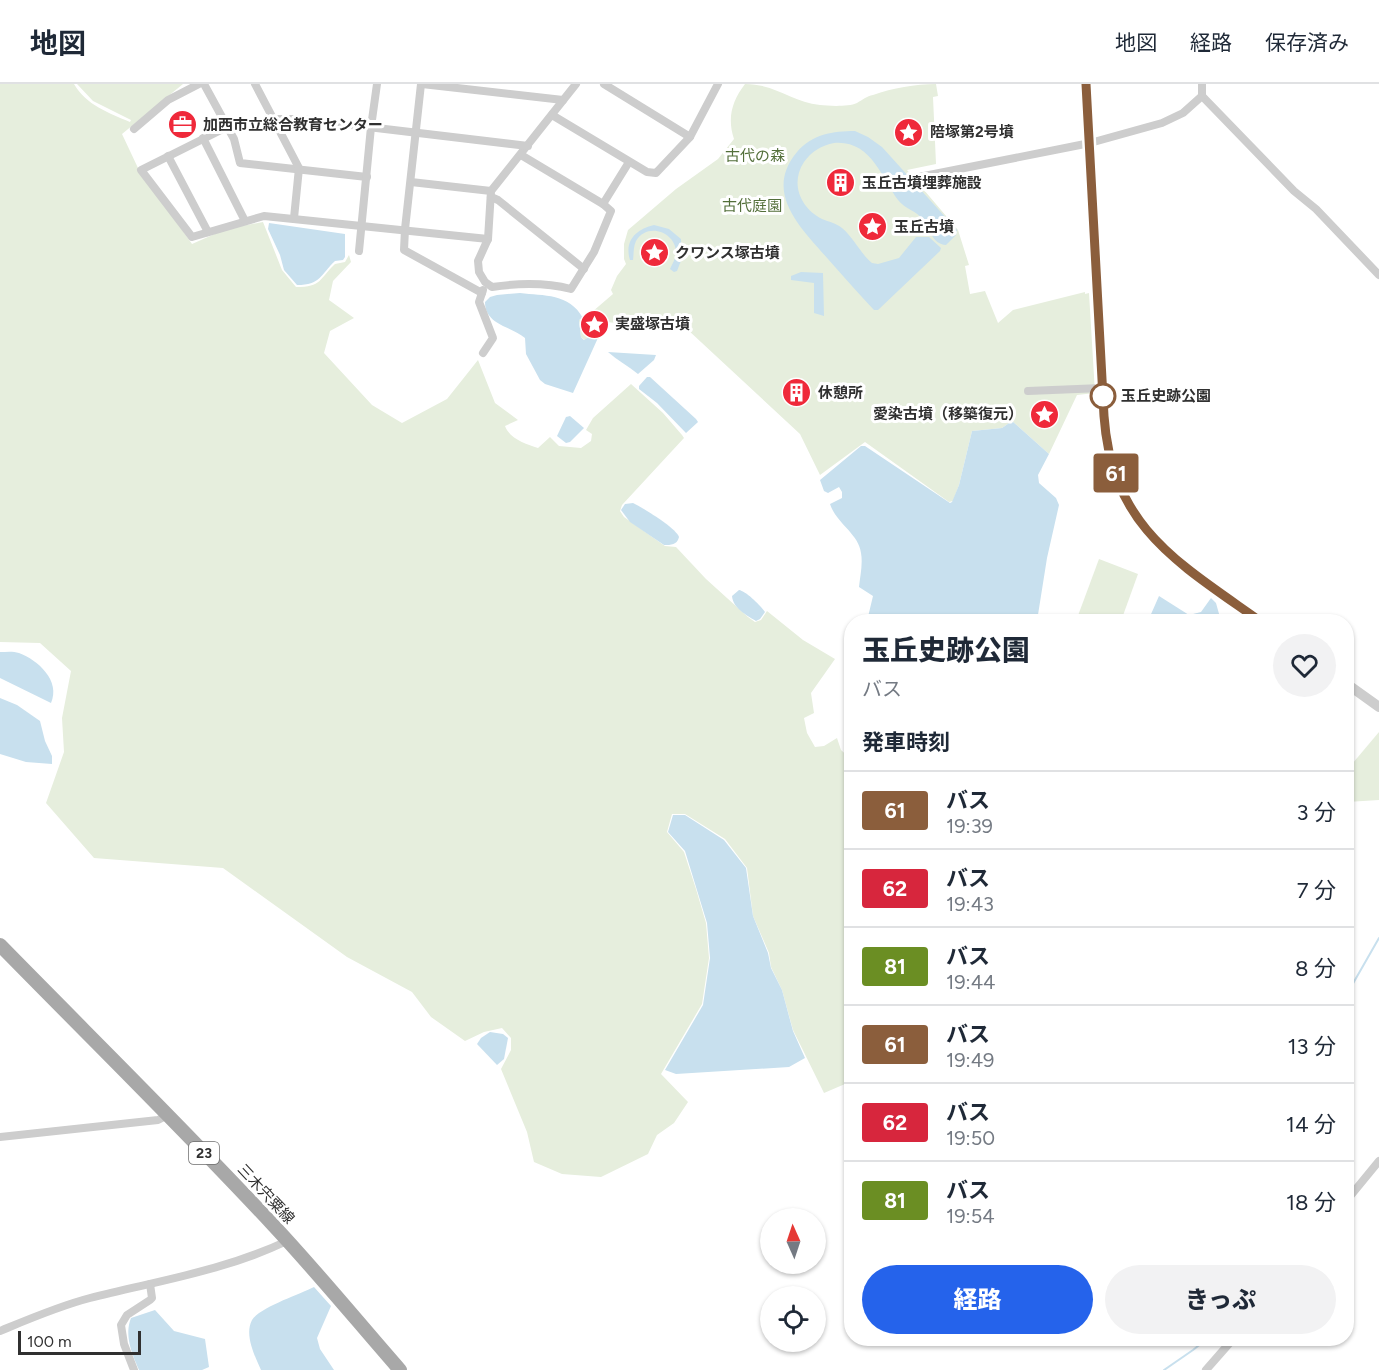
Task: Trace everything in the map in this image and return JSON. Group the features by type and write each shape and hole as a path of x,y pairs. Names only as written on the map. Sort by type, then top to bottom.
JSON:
{"main road":[{"name":"三木宍粟線","path":"0,945 116,1065 168,1115 287,1241 400,1370"}],"street":[{"path":"134,129 168,100 199,84"},
{"path":"204,84 234,139 240,163 367,177"},
{"path":"255,84 299,168 294,218"},
{"path":"359,251 370,127 377,84"},
{"path":"482,293 404,250 422,84 563,100"},
{"path":"521,155 611,211 594,252 571,289 551,284 492,286 485,282 478,272 478,261 488,239 491,194 563,100 576,84"},
{"path":"604,84 690,136"},
{"path":"552,115 647,172 657,173 690,136 718,84"},
{"path":"1086,84 1102,388 1105,432 1110,457 1119,484 1132,511 1154,540 1178,562 1250,614"},
{"path":"1202,84 1202,96 1379,275"},
{"path":"914,177 1090,143 1162,123 1183,113 1202,96"},
{"path":"273,119 302,119 528,146"},
{"path":"227,127 141,170 192,237 264,216 488,239"},
{"path":"203,138 245,221"},
{"path":"168,156 208,232"},
{"path":"603,204 629,162"},
{"path":"411,182 491,194 584,269"},
{"path":"483,353 493,338 479,302 485,282"},
{"path":"1028,391 1102,388"},
{"path":"1354,689 1379,707"},
{"path":"0,1137 158,1120 168,1115"},
{"path":"1354,1191 1379,1161"},
{"path":"0,1331 41,1314 88,1299 221,1267 287,1241"},
{"path":"134,1370 124,1344 121,1325 128,1315 152,1298 150,1284"},
{"path":"1206,1370 1227,1346"}],"green space":[{"path":"0,84 74,84 91,103 130,122 131,120 93,101 77,84 183,84 122,134 138,168 192,244 226,229 263,222 282,270 296,287 316,284 335,264 345,262 349,255 351,262 333,281 329,300 354,318 330,331 324,353 372,405 402,423 447,399 478,360 495,403 518,420 505,426 514,438 538,448 550,437 559,446 581,448 591,441 592,434 586,430 593,418 631,384 663,413 684,438 622,505 620,511 624,517 665,546 676,547 706,579 755,622 761,620 767,611 803,640 835,659 811,693 814,713 804,718 807,733 815,747 824,746 837,738 844,753 844,1084 824,1093 793,1030 782,990 771,967 769,953 753,916 747,868 725,839 685,814 672,814 667,832 684,852 706,923 709,958 702,1004 661,1074 688,1102 674,1123 657,1135 648,1154 601,1177 562,1174 534,1162 527,1132 501,1069 511,1050 511,1038 502,1028 484,1032 465,1041 431,1017 412,992 347,957 223,868 94,858 46,803 64,752 62,718 71,671 40,643 0,642"},
{"name":"玉丘史跡公園","path":"745,84 766,87 810,103 838,106 857,103 869,96 896,88 936,84 938,96 933,97 936,164 907,170 958,230 969,265 965,266 970,294 985,291 998,323 1013,310 1085,292 1085,294 1089,293 1095,393 1077,395 1049,454 1012,421 1002,428 972,431 959,485 953,501 949,502 865,442 820,475 800,434 688,330 606,322 585,340 581,337 579,320 613,294 611,290 617,276 626,264 624,244 628,230 676,189 718,159 734,139 731,124 732,110"},
{"path":"1099,559 1138,574 1124,614 1079,614"},
{"path":"1379,732 1379,800 1354,802 1354,762"}],"water":[{"path":"855,131 882,147 957,230 956,235 946,245 937,242 920,217 898,200 880,171 857,147 834,143 821,147 810,155 804,162 798,178 803,202 814,214 842,228 872,263 878,264 899,258 916,237 929,237 941,248 878,310 874,310 807,235 797,222 785,196 784,182 787,167 803,146 816,137"},
{"path":"269,223 345,234 345,257 343,260 335,261 316,281 297,285 284,270 268,229"},
{"path":"654,225 669,229 681,239 682,258 677,271 670,269 676,255 675,247 672,241 661,232 654,231 641,235 635,243 633,260 630,260 629,247 633,237 642,229"},
{"path":"801,272 823,273 824,316 814,313 814,283 791,280 791,276"},
{"path":"520,293 555,297 571,304 583,318 579,320 581,337 584,340 602,329 573,393 545,384 540,380 526,354 525,338 489,316 485,302 490,297"},
{"path":"608,352 656,355 654,360 638,374"},
{"path":"647,377 650,377 696,419 698,422 686,433 657,403 639,389"},
{"path":"570,416 584,428 566,443 557,436 566,417"},
{"path":"1012,421 1049,454 1038,475 1039,483 1056,498 1059,505 1047,558 1038,614 869,614 873,596 859,587 862,562 859,546 830,504 842,498 842,492 839,487 828,493 824,491 820,480 861,446 865,446 950,503 959,485 972,431 1002,428"},
{"path":"633,503 677,533 679,537 677,542 664,545 630,522 621,510 625,504"},
{"path":"739,590 749,596 765,612 760,619 756,621 735,604 732,596"},
{"path":"1159,596 1187,614 1151,614"},
{"path":"1211,598 1216,603 1219,614 1193,614 1201,612"},
{"path":"0,652 19,653 26,656 46,672 53,687 51,703 0,678"},
{"path":"0,698 17,705 40,721 52,756 52,764 26,762 0,754"},
{"path":"673,815 685,815 724,840 746,868 753,916 768,953 771,968 782,990 793,1031 805,1058 789,1067 676,1074 665,1070 703,1005 710,958 707,923 685,851 668,832"},
{"path":"490,1032 503,1034 508,1038 504,1059 497,1065 477,1044"},
{"path":"314,1287 331,1306 317,1338 320,1349 334,1370 261,1370 250,1339 252,1320 271,1306"},
{"path":"155,1310 174,1331 205,1339 209,1367 202,1370 139,1370 130,1344 129,1324 131,1318"}],"waterway":[{"path":"1354,982 1379,938"},
{"path":"1164,1370 1198,1346"}],"bus line":[{"name":"61","path":"1086,84 1105,432 1110,457 1119,484 1132,511 1154,540 1178,562 1250,614"}],"place":[{"name":"加西市立総合教育センター","path":"182,125"},
{"name":"陪塚第2号墳","path":"909,132"},
{"name":"玉丘古墳埋葬施設","path":"841,183"},
{"name":"玉丘古墳","path":"873,227"},
{"name":"クワンス塚古墳","path":"654,253"},
{"name":"実盛塚古墳","path":"594,324"},
{"name":"休憩所","path":"797,393"},
{"name":"玉丘史跡公園","path":"1103,396"},
{"name":"愛染古墳（移築復元）","path":"1044,414"}],"park label":[{"name":"古代の森","path":"755,156"},
{"name":"古代庭園","path":"752,206"}]}
